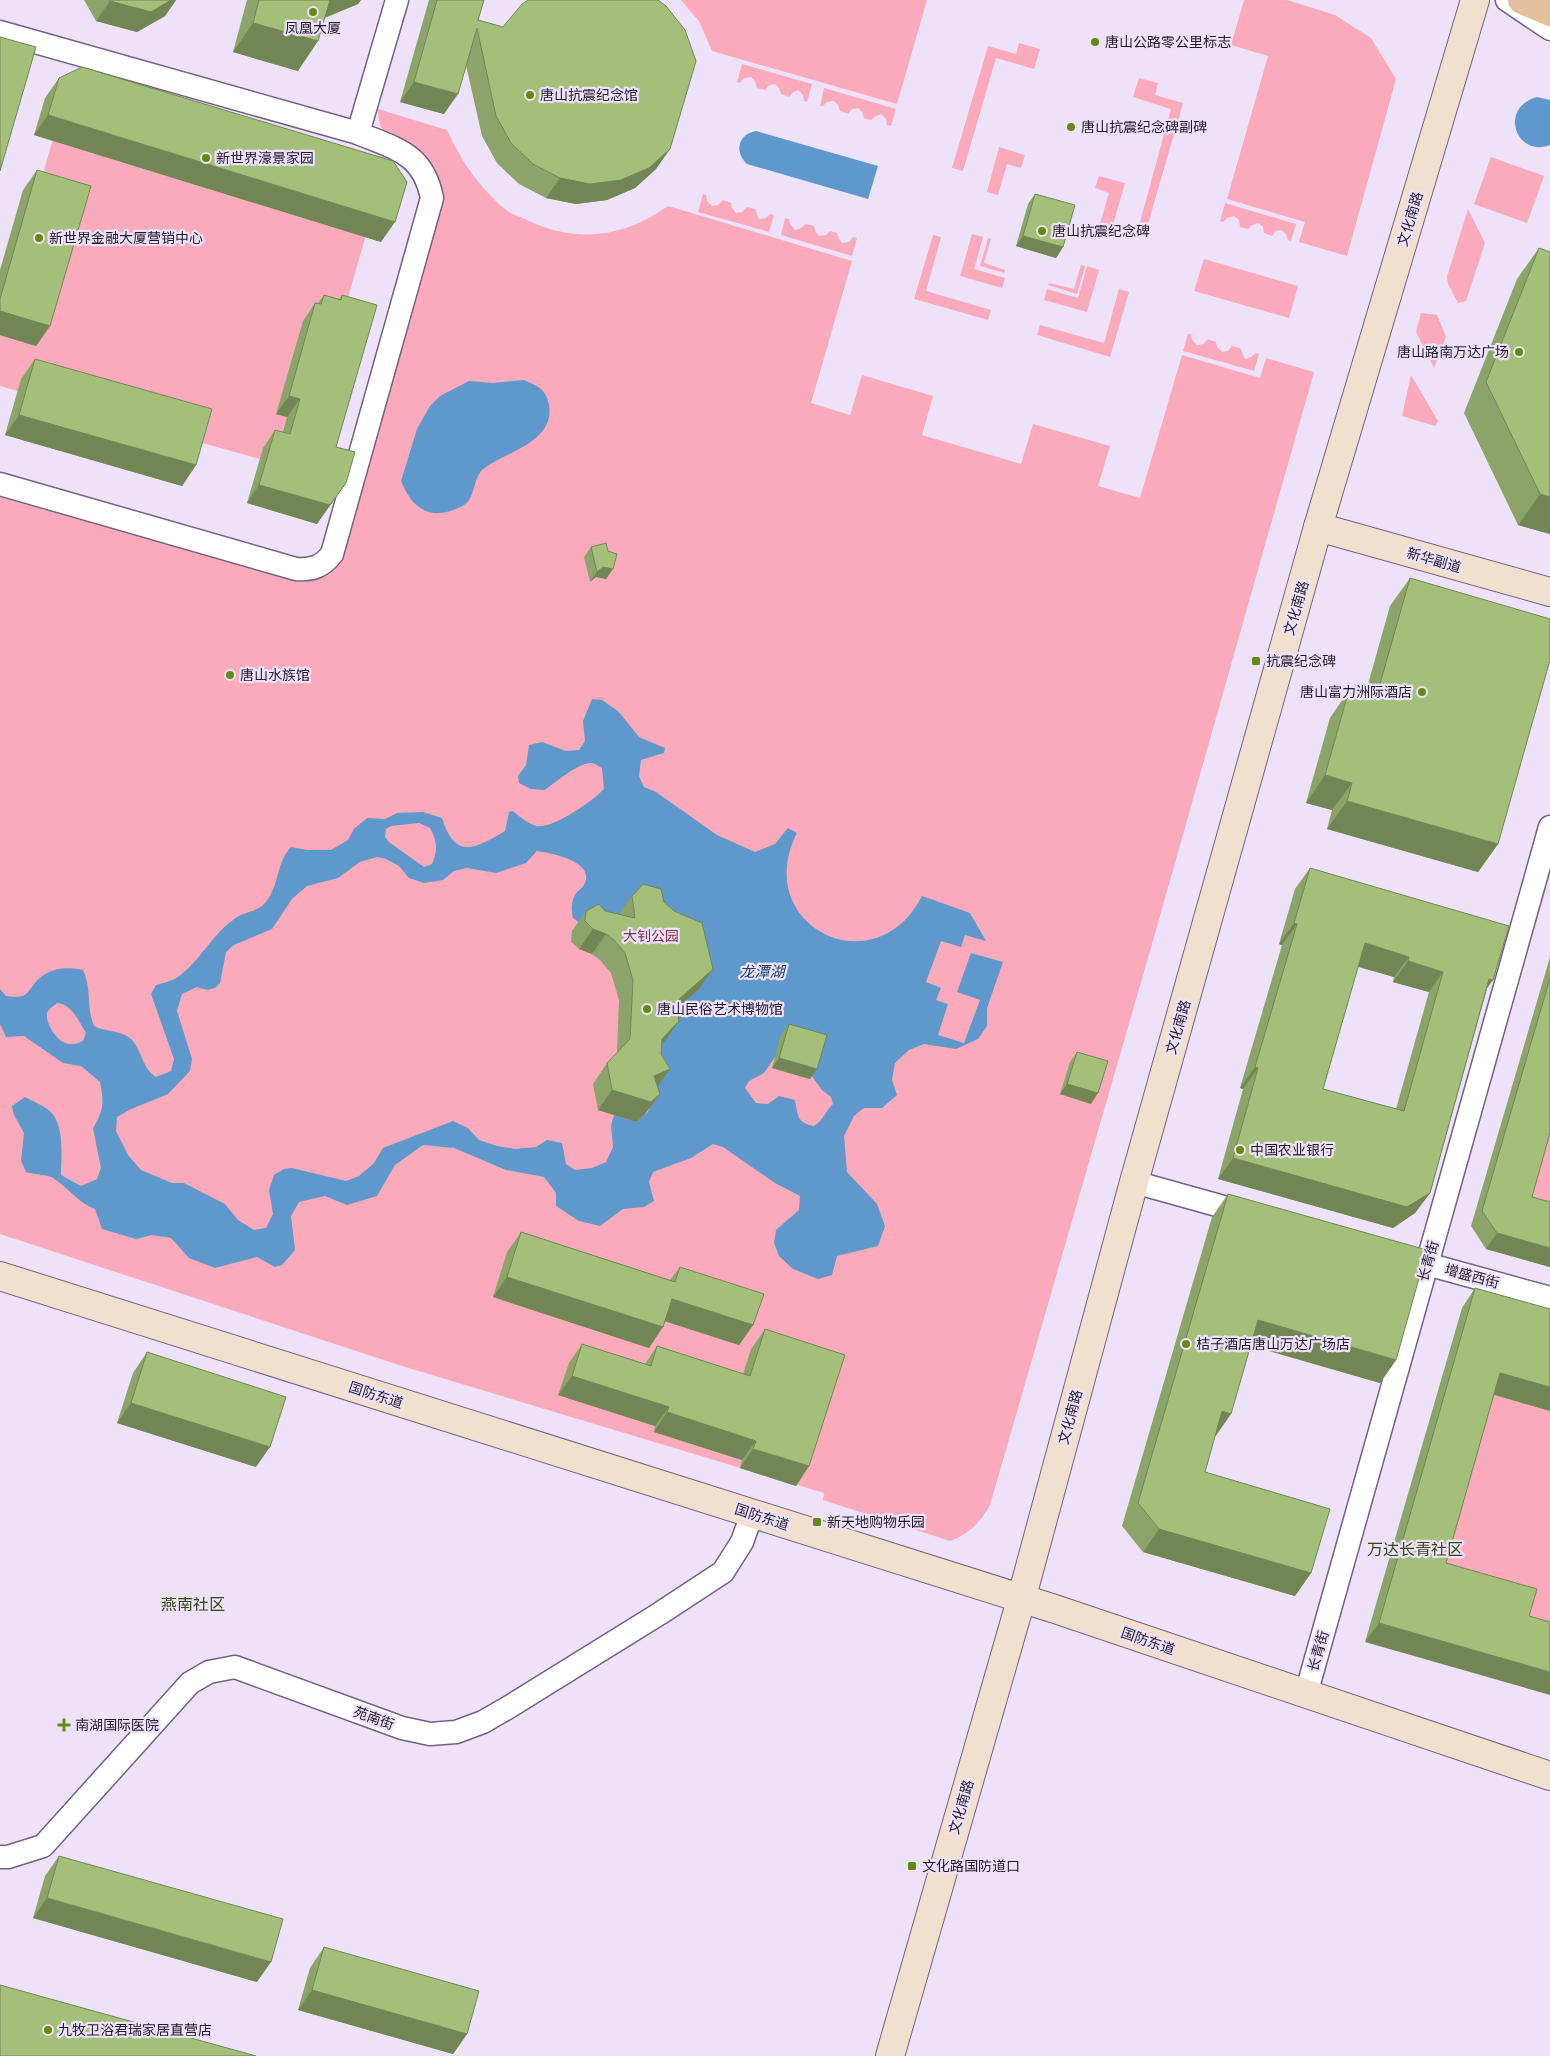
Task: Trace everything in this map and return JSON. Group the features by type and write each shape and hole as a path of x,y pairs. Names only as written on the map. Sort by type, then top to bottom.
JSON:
{"main road":[{"path":"1522,0 1550,12"}],"street":[{"path":"358,133 397,0"},
{"name":"文化南路","path":"890,2056 1020,1600 1134,1182 1318,527 1475,0"},
{"path":"1507,0 1550,28"},
{"path":"0,32 358,133 404,153 416,162 429,181 432,198 332,554 325,563 310,570 296,569 0,484"},
{"name":"新华副道","path":"1318,527 1550,592"},
{"name":"长青街","path":"1306,1694 1550,827"},
{"path":"1134,1182 1266,1219"},
{"name":"增盛西街","path":"1389,1253 1550,1298"},
{"path":"1550,1287 1441,1257 1427,1264 1442,1278 1550,1308"},
{"name":"国防东道","path":"0,1276 1020,1600 1055,1609 1550,1776"},
{"name":"苑南街","path":"0,1857 8,1857 43,1846 190,1684 209,1672 235,1667 402,1728 430,1734 456,1732 483,1722 509,1707 723,1572 742,1542 752,1514"}],"green space":[{"path":"681,0 927,0 897,104 712,51 699,21"},
{"path":"1244,0 1287,0 1335,15 1371,38 1396,79 1347,256 1299,242 1305,222 1227,199 1268,56 1231,45"},
{"path":"1019,43 1040,49 1034,69 996,58 963,171 952,168 988,46 1016,54"},
{"path":"742,64 812,84 807,102 804,101 803,95 798,90 789,97 781,94 775,84 768,86 765,90 757,88 755,81 751,77 744,78 740,83 737,82"},
{"path":"1139,78 1158,83 1155,95 1183,103 1148,224 1140,222 1171,109 1133,97"},
{"path":"824,88 896,109 891,126 887,125 886,119 881,114 871,120 864,118 858,108 852,109 848,114 840,111 834,101 820,106"},
{"name":"大钊公园","path":"378,109 447,130 471,173 498,203 512,214 544,227 580,234 616,231 651,217 668,206 852,261 811,403 850,415 862,375 933,396 922,435 1021,464 1033,424 1110,446 1098,486 1140,498 1182,355 1260,378 1266,358 1314,372 1154,937 990,1505 973,1527 963,1535 950,1541 823,1500 824,1493 402,1366 0,1234 0,497 299,582 320,577 337,566 443,199 438,180 429,164 413,149 386,134 379,120"},
{"path":"54,135 369,224 299,470 0,386 0,326"},
{"path":"999,147 1025,155 1021,168 1007,164 998,195 987,192"},
{"path":"1491,157 1544,176 1527,223 1474,204"},
{"path":"1099,176 1125,183 1112,228 1100,224 1109,193 1095,188"},
{"path":"703,194 706,195 707,201 712,206 718,205 723,200 731,203 736,213 742,212 747,207 755,209 759,219 766,218 770,214 774,215 769,232 698,212"},
{"path":"1225,203 1296,224 1291,241 1288,240 1286,234 1281,230 1276,231 1272,236 1264,233 1263,227 1258,223 1248,229 1240,227 1239,220 1234,216 1227,218 1223,222 1220,221"},
{"path":"1468,209 1485,243 1466,301 1458,303 1448,284 1447,277"},
{"path":"785,218 789,219 790,224 795,230 806,224 814,226 819,236 826,235 830,231 837,233 842,243 849,242 853,237 857,238 852,256 781,235"},
{"path":"972,234 983,237 974,269 1005,278 1002,288 960,276"},
{"path":"933,235 941,237 926,291 991,310 988,320 914,299"},
{"path":"988,238 991,239 984,263 1005,270 1004,273 980,266"},
{"path":"1204,259 1298,286 1289,318 1194,291"},
{"path":"1081,265 1085,266 1077,294 1048,285 1049,283 1074,289"},
{"path":"1087,266 1099,270 1087,312 1044,300 1047,289 1078,298"},
{"path":"1119,289 1129,292 1110,357 1037,335 1040,325 1104,343"},
{"path":"1421,313 1437,315 1446,337 1434,368 1416,332"},
{"path":"1188,334 1191,334 1192,340 1197,345 1203,344 1208,339 1216,342 1217,347 1222,352 1228,351 1232,346 1240,348 1245,359 1256,353 1259,354 1254,371 1183,351"},
{"path":"1411,375 1438,421 1435,426 1402,416"},
{"path":"1550,1110 1550,1221 1521,1213"},
{"path":"1493,1368 1550,1384 1550,1646 1425,1610"}],"water":[{"path":"1537,97 1550,100 1550,145 1538,147 1528,145 1521,138 1516,130 1515,120 1518,111 1525,103"},
{"path":"756,131 878,166 868,199 747,164 740,154 740,144 745,136"},
{"path":"524,380 541,389 548,400 549,417 545,428 538,436 528,444 482,470 468,502 462,506 443,513 435,513 427,512 415,503 401,481 417,429 430,406 440,396 469,381 493,383"},
{"name":"龙潭湖","path":"592,699 602,700 618,711 639,737 665,748 664,753 641,760 639,776 644,787 656,792 717,835 755,852 775,844 788,828 797,833 787,866 790,895 804,918 824,934 849,941 876,938 901,924 922,896 970,913 986,941 965,935 961,947 941,941 926,982 941,988 936,1000 948,1004 938,1035 964,1043 980,1000 957,992 971,953 1003,962 987,1008 987,1026 978,1039 956,1049 924,1044 909,1050 895,1063 892,1080 897,1095 882,1108 864,1108 854,1116 844,1136 847,1172 877,1204 885,1226 878,1246 837,1256 832,1275 818,1279 793,1269 779,1256 774,1243 776,1230 799,1210 800,1196 775,1183 723,1147 713,1144 691,1158 653,1172 649,1182 654,1201 644,1207 623,1209 600,1226 579,1221 556,1206 556,1193 544,1177 506,1170 454,1148 423,1145 395,1165 377,1196 347,1205 325,1196 299,1202 291,1216 295,1250 282,1265 275,1267 257,1257 215,1268 189,1258 171,1238 152,1235 136,1239 102,1229 95,1209 83,1203 53,1178 26,1172 21,1161 24,1133 14,1115 12,1106 25,1097 46,1108 57,1121 62,1148 61,1175 81,1186 97,1179 101,1168 93,1128 101,1111 101,1089 100,1082 81,1066 63,1063 24,1036 6,1037 0,1024 0,989 6,996 25,995 36,981 51,971 67,968 83,970 86,977 90,1012 94,1026 124,1034 132,1040 148,1069 156,1077 171,1071 174,1059 151,994 156,985 176,978 186,971 225,926 266,902 273,890 281,864 291,847 307,850 331,850 348,840 354,829 367,818 385,819 397,813 423,812 442,818 453,840 467,847 475,846 505,831 509,812 513,811 527,822 536,826 543,826 562,819 582,807 604,789 602,768 592,763 580,766 545,790 531,789 519,783 518,776 526,765 529,745 542,742 566,751 579,750 585,741 583,721","holes":["419,823 430,828 436,846 432,864 424,867 389,842 385,837 386,829 391,826","537,851 570,859 583,869 586,875 585,883 574,898 572,914 573,918 591,931 618,916 653,1100 648,1112 637,1122 614,1115 611,1126 613,1147 606,1162 592,1168 575,1170 566,1164 562,1143 547,1140 536,1147 515,1149 497,1146 479,1140 468,1128 453,1121 383,1148 374,1163 359,1176 346,1181 292,1168 284,1169 274,1175 269,1190 273,1214 266,1228 254,1230 238,1220 225,1204 184,1183 172,1183 141,1170 128,1155 116,1131 117,1117 168,1094 190,1071 192,1059 177,1011 182,994 197,987 207,990 215,988 220,983 226,952 234,945 272,929 292,899 307,886 338,878 360,862 377,857 386,859 399,866 409,878 424,883 443,880 454,871 467,868 496,873 526,863","57,1003 71,1010 86,1033 83,1041 69,1044 60,1040 53,1033 48,1023 47,1014","775,1057 811,1075 822,1090 831,1097 833,1104 814,1126 801,1121 795,1100 779,1096 768,1104 756,1103 745,1088 749,1081 764,1073"]}],"building":[{"path":"110,0 171,0 151,12"},
{"path":"259,0 330,0 318,41 253,23"},
{"path":"437,0 484,0 478,20 503,27 522,4 528,0 658,0 666,6 685,30 696,61 670,149 649,168 621,180 590,184 560,178 533,164 511,143 496,116 477,28 458,94 414,82"},
{"path":"0,37 36,47 0,171"},
{"path":"82,67 393,161 407,182 395,222 48,115 59,78"},
{"name":"新世界金融大厦营销中心","path":"37,170 91,186 50,326 0,311 0,299"},
{"name":"唐山抗震纪念碑","path":"1035,194 1075,205 1063,247 1023,236"},
{"path":"1539,248 1550,252 1550,497 1540,494 1486,382"},
{"path":"324,295 341,300 342,295 377,305 336,447 355,452 346,483 330,505 259,485 275,430 290,434 300,399 289,396 315,303 321,304"},
{"path":"35,359 212,409 196,465 19,415"},
{"path":"606,543 608,551 617,554 613,569 603,567 597,572 591,547"},
{"name":"唐山富力洲际酒店","path":"1410,578 1550,619 1550,660 1498,844 1347,801 1352,783 1325,775 1349,690 1376,698"},
{"path":"1310,868 1509,926 1493,980 1489,979 1430,1193 1407,1207 1233,1158 1258,1068 1255,1067 1297,924 1294,923","holes":["1365,943 1409,957 1408,961 1443,972 1404,1111 1323,1089"]},
{"name":"唐山民俗艺术博物馆","path":"643,884 661,889 664,902 674,911 702,923 713,969 676,1002 679,1021 662,1039 661,1054 670,1069 654,1076 660,1094 651,1102 612,1090 607,1063 630,1039 633,980 625,953 614,940 606,934 593,929 585,921 586,911 599,904 605,911 635,918 632,896"},
{"path":"1550,978 1550,1133 1532,1197 1550,1202 1550,1248 1497,1233 1482,1211"},
{"path":"789,1024 827,1035 817,1069 779,1058"},
{"path":"1077,1052 1108,1061 1098,1093 1067,1084"},
{"path":"1228,1194 1427,1250 1396,1360 1258,1320 1231,1414 1222,1411 1205,1472 1330,1509 1311,1573 1159,1529 1138,1503"},
{"path":"521,1232 675,1282 680,1267 764,1294 753,1325 672,1299 663,1327 507,1277"},
{"path":"1475,1288 1550,1309 1550,1387 1500,1373 1446,1563 1537,1589 1529,1616 1550,1622 1550,1672 1379,1623"},
{"path":"765,1329 845,1355 809,1466 753,1449 756,1441 667,1412 669,1407 572,1376 582,1344 651,1366 657,1346 750,1376"},
{"path":"147,1352 286,1397 270,1447 131,1403"},
{"path":"59,1856 283,1919 271,1962 47,1898"},
{"path":"324,1947 479,1991 467,2034 312,1990"},
{"path":"0,1985 256,2056 0,2056"}],"place":[{"name":"凤凰大厦","path":"313,12"},
{"name":"唐山公路零公里标志","path":"1095,42"},
{"name":"唐山抗震纪念馆","path":"530,95"},
{"name":"唐山抗震纪念碑副碑","path":"1071,127"},
{"name":"新世界濠景家园","path":"206,158"},
{"name":"唐山抗震纪念碑","path":"1042,231"},
{"name":"新世界金融大厦营销中心","path":"39,238"},
{"name":"唐山路南万达广场","path":"1519,352"},
{"name":"抗震纪念碑","path":"1256,661"},
{"name":"唐山水族馆","path":"230,675"},
{"name":"唐山富力洲际酒店","path":"1422,692"},
{"name":"唐山民俗艺术博物馆","path":"647,1009"},
{"name":"中国农业银行","path":"1240,1150"},
{"name":"桔子酒店唐山万达广场店","path":"1186,1344"},
{"name":"新天地购物乐园","path":"817,1522"},
{"name":"南湖国际医院","path":"64,1725"},
{"name":"文化路国防道口","path":"912,1866"},
{"name":"九牧卫浴君瑞家居直营店","path":"48,2030"}],"district":[{"name":"万达长青社区","path":"1415,1549"},
{"name":"燕南社区","path":"193,1604"}]}
